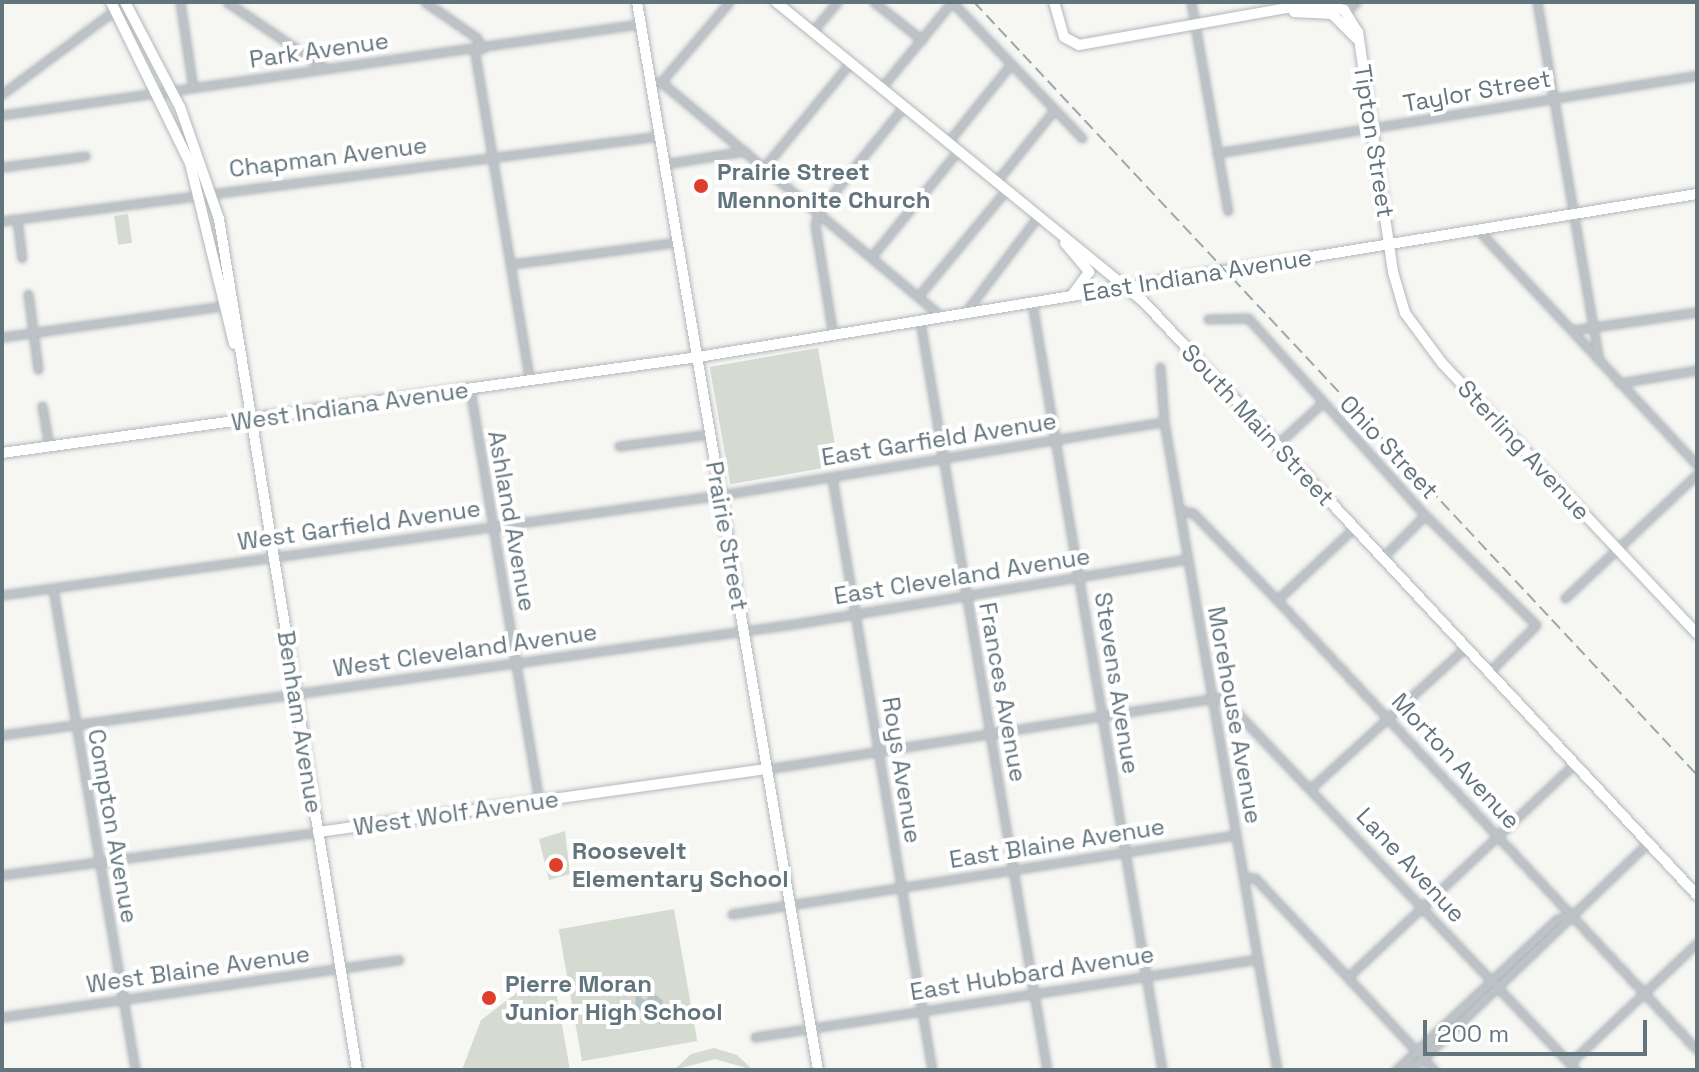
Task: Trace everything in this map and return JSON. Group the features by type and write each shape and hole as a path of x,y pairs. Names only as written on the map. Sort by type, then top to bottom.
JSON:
{"main road":[{"name":"Benham Avenue","path":"125,2 173,90 206,194 250,419 357,1070"},
{"name":"Prairie Street","path":"637,2 656,83 659,136 818,1070"},
{"name":"South Main Street","path":"776,2 1127,286 1697,895"},
{"path":"1054,2 1067,40 1085,45 1289,11 1314,3 1342,14"},
{"name":"Benham Avenue","path":"113,6 206,194"},
{"name":"Tipton Street","path":"1342,14 1354,23 1390,244"},
{"name":"East Indiana Avenue","path":"698,357 1697,194"},
{"path":"1059,231 1089,268 1083,284 1072,295"},
{"name":"Sterling Avenue","path":"1390,244 1399,298 1420,338 1697,634"},
{"name":"West Indiana Avenue","path":"2,453 698,357"},
{"name":"West Wolf Avenue","path":"318,832 767,769"}],"street":[{"path":"180,2 193,88"},
{"path":"227,2 326,68"},
{"path":"425,2 477,38 492,157 530,381"},
{"path":"729,2 656,83 765,166 920,294 943,318"},
{"path":"812,32 837,2"},
{"path":"874,2 922,40"},
{"path":"881,88 952,2 1082,138"},
{"path":"1191,2 1228,211"},
{"path":"1342,14 1356,2"},
{"path":"1537,2 1599,360"},
{"path":"2,94 113,6"},
{"name":"Park Avenue","path":"2,115 640,24"},
{"path":"765,166 850,63"},
{"path":"948,142 1011,64"},
{"name":"Taylor Street","path":"1217,153 1697,75"},
{"path":"833,335 815,225 818,212 904,106"},
{"path":"996,182 1054,110"},
{"name":"Chapman Avenue","path":"2,221 659,136"},
{"path":"664,164 746,151"},
{"path":"872,256 958,151"},
{"path":"2,167 85,156"},
{"path":"920,294 1006,190"},
{"path":"964,314 1039,215"},
{"path":"17,219 22,258"},
{"path":"1478,230 1697,465"},
{"path":"511,264 678,242"},
{"path":"28,294 38,369"},
{"name":"Stevens Avenue","path":"1032,303 1162,1070"},
{"path":"2,337 229,305"},
{"path":"1573,330 1697,312"},
{"name":"Ohio Street","path":"1208,319 1248,318 1321,404 1425,515 1536,625 1488,673"},
{"name":"Frances Avenue","path":"920,321 1047,1070"},
{"name":"Morehouse Avenue","path":"1160,367 1164,422 1277,1070"},
{"path":"1619,383 1697,370"},
{"name":"Ashland Avenue","path":"470,389 539,801"},
{"path":"1275,446 1321,404"},
{"path":"42,406 49,446"},
{"name":"East Garfield Avenue","path":"721,495 1164,422"},
{"path":"619,446 710,434"},
{"path":"1565,598 1697,474"},
{"name":"Roys Avenue","path":"832,477 932,1070"},
{"name":"West Garfield Avenue","path":"2,595 721,495"},
{"name":"Morton Avenue","path":"1179,510 1193,513 1277,600 1697,1050"},
{"path":"1381,559 1425,515"},
{"path":"1277,600 1353,529"},
{"name":"East Cleveland Avenue","path":"743,631 1187,559"},
{"name":"Compton Avenue","path":"53,589 135,1070"},
{"name":"West Cleveland Avenue","path":"2,735 743,631"},
{"path":"1311,788 1465,648"},
{"path":"767,769 1211,697"},
{"name":"Lane Avenue","path":"1211,697 1226,699 1576,1070"},
{"path":"1348,977 1574,764"},
{"name":"West Wolf Avenue","path":"2,875 318,832"},
{"name":"East Blaine Avenue","path":"791,906 1235,835"},
{"path":"1396,1070 1648,843"},
{"path":"1244,877 1255,878 1434,1070"},
{"path":"732,914 791,906"},
{"path":"1570,1063 1697,943"},
{"name":"East Hubbard Avenue","path":"755,1037 1258,959"},
{"name":"West Blaine Avenue","path":"2,1017 399,960"},
{"path":"1411,1070 1495,984"}],"shaded area":[{"path":"128,214 132,243 118,245 114,216"},
{"path":"818,348 839,465 730,484 710,367"},
{"path":"565,831 570,874 549,880 539,839"},
{"path":"674,909 697,1041 582,1061 559,929"},
{"path":"645,981 641,998 646,1000 652,991 663,1001 660,1024 645,1013 635,1014 636,983"},
{"path":"555,986 570,1070 462,1070 481,1020 518,992"},
{"path":"714,1048 737,1055 753,1070 715,1059 674,1070 691,1054"}],"railway":[{"path":"974,2 1697,775"}],"place":[{"name":"Prairie Street Mennonite Church","path":"701,186"},
{"name":"Roosevelt Elementary School","path":"556,865"},
{"name":"Pierre Moran Junior High School","path":"489,998"}]}
